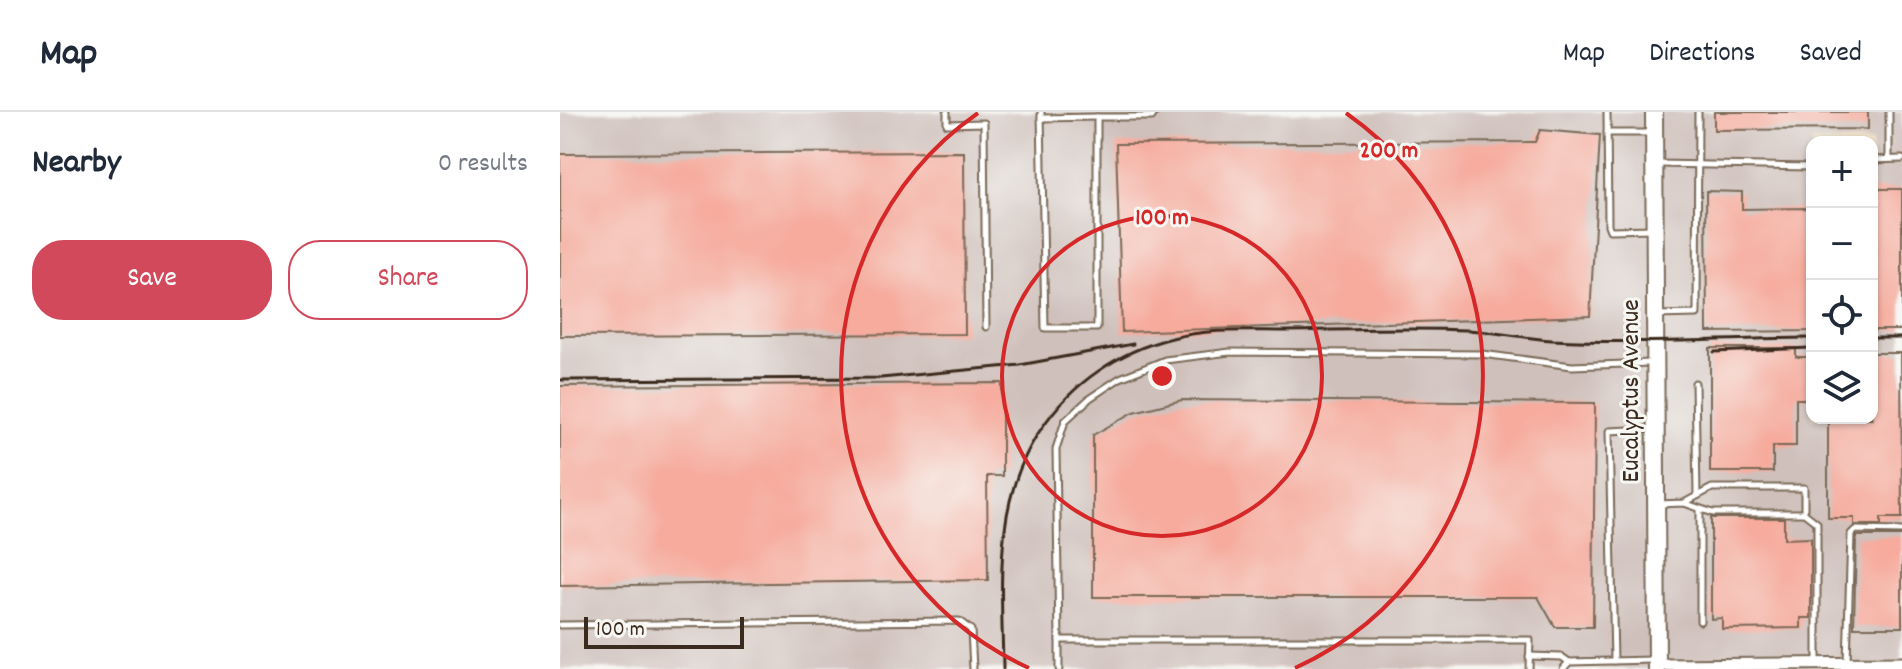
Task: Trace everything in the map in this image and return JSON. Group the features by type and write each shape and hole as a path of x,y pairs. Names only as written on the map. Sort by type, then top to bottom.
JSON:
{"street":[{"name":"Eucalyptus Avenue","path":"1654,112 1657,665"},
{"path":"1657,665 1847,663 1877,666 1902,663"}],"lane":[{"path":"947,112 947,124 984,123"},
{"path":"984,112 986,327"},
{"path":"1097,117 1097,328 1045,328 1041,115 1152,117 1155,112"},
{"path":"1607,112 1610,230 1654,229"},
{"path":"1655,315 1697,314 1698,112"},
{"path":"1889,112 1889,159"},
{"path":"1607,133 1654,133"},
{"path":"1878,160 1902,159"},
{"path":"1654,163 1806,167"},
{"path":"1059,669 1056,449 1065,421 1090,398 1120,378 1165,360 1230,352 1482,354 1572,366 1656,363"},
{"path":"1695,383 1697,494"},
{"path":"1614,661 1609,431 1656,429"},
{"path":"1684,503 1712,488 1804,488 1804,513"},
{"path":"1657,504 1684,503 1700,511 1804,513 1817,523 1817,664"},
{"path":"1700,511 1700,621"},
{"path":"1847,663 1851,534 1855,530 1902,531"},
{"path":"560,625 959,621 971,630 973,669"},
{"path":"1059,640 1530,640 1529,669"},
{"path":"1529,656 1562,657 1569,666"},
{"path":"1563,669 1614,661 1657,665"}],"shaded area":[{"path":"560,112 1902,112 1902,669 560,669"}],"building":[{"path":"1714,112 1868,112 1868,129 1714,130"},
{"path":"1540,130 1600,135 1590,316 1122,332 1116,144 1535,142"},
{"path":"964,152 965,334 560,336 560,154"},
{"path":"1878,189 1902,189 1902,330 1878,330"},
{"path":"1706,191 1742,192 1742,209 1806,208 1806,331 1707,332"},
{"path":"1710,348 1796,348 1796,357 1806,357 1806,399 1796,399 1796,446 1773,446 1773,472 1710,472"},
{"path":"1878,353 1901,353 1902,518 1881,518 1881,525 1854,525 1854,518 1828,518 1828,424 1878,424"},
{"path":"1002,383 1002,476 987,476 988,580 560,586 560,386"},
{"path":"1182,400 1595,403 1593,627 1555,627 1538,597 1093,597 1093,435 1134,412"},
{"path":"1711,518 1784,518 1784,539 1811,538 1811,618 1801,618 1801,628 1722,629 1722,618 1711,619"},
{"path":"1856,536 1902,536 1902,627 1854,627"}],"railway":[{"path":"1003,669 1003,545 1014,485 1025,456 1053,412 1067,397 1098,371 1134,351 1186,335 1229,331 1445,329 1552,340 1617,342 1806,338"},
{"path":"1878,338 1902,338"},
{"path":"560,380 881,378 1020,365 1133,344"},
{"path":"1714,352 1806,348"}]}
